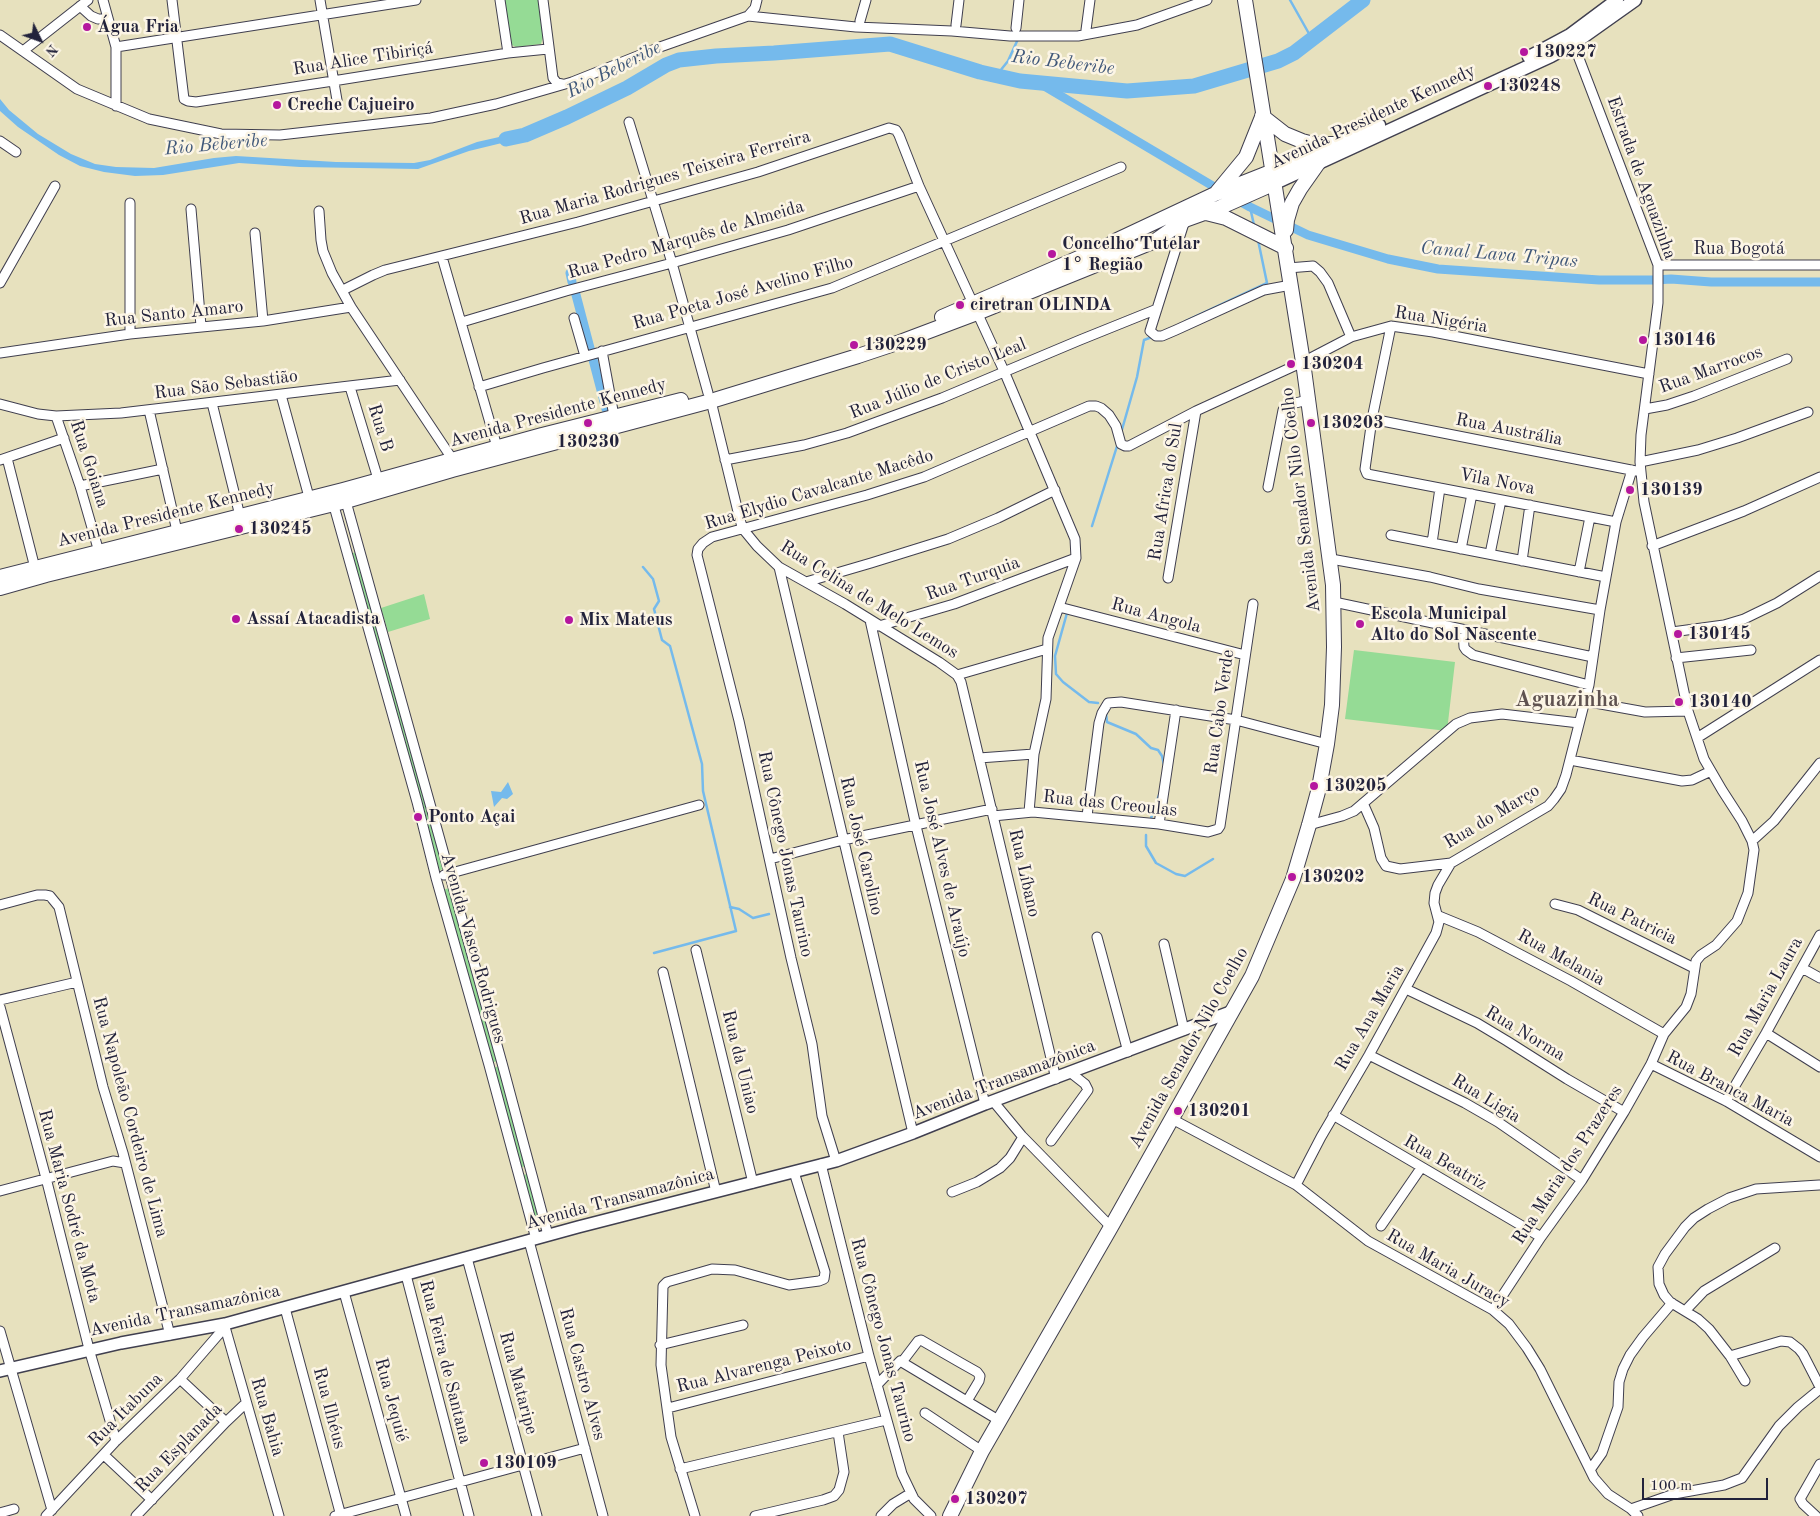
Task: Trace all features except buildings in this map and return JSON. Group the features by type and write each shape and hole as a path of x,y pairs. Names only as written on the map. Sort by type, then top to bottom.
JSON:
{"main road":[{"name":"Avenida Presidente Kennedy","path":"1181,216 1221,207 1249,194 1274,177 1337,144 1572,39 1617,0"},
{"name":"Avenida Presidente Kennedy","path":"975,309 1043,287 1116,250 1123,244 1181,216 1232,184 1274,177 1319,162 1506,77 1635,0"},
{"name":"Avenida Senador Nilo Coelho","path":"950,1516 982,1451 1252,976 1285,897 1319,788 1332,705 1334,602 1331,559 1284,243 1284,219 1262,116 1245,2"},
{"path":"1232,184 1246,157 1262,116 1285,134 1302,141 1313,144 1337,144"},
{"path":"1284,219 1300,189 1319,162"},
{"path":"1202,212 1220,216 1284,243"},
{"name":"Avenida Presidente Kennedy","path":"0,588 338,497 452,470 900,342 1116,250"},
{"name":"Avenida Presidente Kennedy","path":"0,577 309,497 338,497 378,479 614,416 709,397"}],"street":[{"path":"23,51 88,0"},
{"path":"103,0 116,47 116,106"},
{"path":"172,0 178,38"},
{"path":"320,0 338,106"},
{"path":"116,47 416,0"},
{"path":"500,0 508,53"},
{"path":"543,0 553,78 558,84 562,84"},
{"path":"748,16 755,8 757,0"},
{"path":"860,21 866,0"},
{"path":"956,25 959,0"},
{"path":"1016,28 1019,0"},
{"path":"1086,30 1090,0"},
{"path":"0,35 77,89 149,119 221,134 280,135 431,118 496,104 572,82 748,16 856,27 952,31 1010,36 1078,36 1137,25 1207,0"},
{"path":"80,6 91,16 98,19 108,18"},
{"name":"Rua Alice Tibiriçá","path":"178,38 184,99 188,102 508,53 548,49"},
{"name":"Estrada de Aguazinha","path":"1572,39 1658,265 1659,297 1640,462 1636,471 1688,711 1711,772 1742,820 1754,850 1752,874 1745,903 1737,921 1716,945 1696,960 1694,968"},
{"path":"629,122 690,327 743,529"},
{"name":"Rua Maria Rodrigues Teixeira Ferreira","path":"345,294 385,270 578,222 758,172 889,128 896,130 899,135 919,186"},
{"path":"0,141 16,152"},
{"name":"Rua Poeta José Avelino Filho","path":"479,387 832,288 1122,167"},
{"path":"0,283 55,186"},
{"path":"919,186 1004,371 1075,539 1076,558 1048,638 1046,699 1034,754 1029,812"},
{"name":"Rua Pedro Marquês de Almeida","path":"462,322 566,291 788,230 919,186"},
{"path":"130,203 130,334"},
{"path":"190,209 201,326"},
{"path":"318,211 323,251 332,273 351,307 453,460"},
{"path":"1181,216 1157,309 1154,334 1176,330 1264,290 1291,285"},
{"path":"255,233 263,321"},
{"path":"442,257 497,447"},
{"name":"Rua Bogotá","path":"1658,265 1820,265"},
{"path":"1288,268 1313,266 1320,272 1328,283 1351,337"},
{"name":"Rua Santo Amaro","path":"0,353 130,334 263,321 351,307"},
{"name":"Rua Júlio de Cristo Leal","path":"725,460 827,440 935,401 1157,309"},
{"path":"574,318 593,354 614,416"},
{"path":"1372,420 1391,326"},
{"name":"Rua Nigéria","path":"1116,426 1121,444 1129,446 1196,411 1303,362 1351,337 1391,326 1573,358 1649,374"},
{"name":"Rua Marrocos","path":"1645,409 1694,396 1787,359"},
{"name":"Rua São Sebastião","path":"0,404 38,414 56,416 149,410 400,380"},
{"name":"Rua B","path":"350,386 378,479"},
{"path":"281,395 309,497"},
{"path":"1268,487 1283,410 1291,404 1308,400"},
{"path":"212,403 240,516"},
{"name":"Rua Elydio Cavalcante Macêdo","path":"697,555 698,549 708,539 867,495 924,477 1089,406 1096,406 1105,411 1116,426"},
{"path":"149,410 177,532"},
{"name":"Rua Africa do Sul","path":"1168,578 1196,411"},
{"path":"1640,462 1698,450 1808,412"},
{"name":"Rua Goiana","path":"56,416 80,486 99,552"},
{"name":"Rua Austrália","path":"1372,420 1636,471"},
{"name":"Vila Nova","path":"1372,420 1365,469 1367,474 1616,522"},
{"path":"35,568 3,459 64,438"},
{"path":"80,486 163,469"},
{"name":"Rua do Março","path":"1363,803 1374,828 1381,858 1386,866 1400,869 1451,863 1548,806 1561,789 1570,760 1589,685 1616,522 1636,471"},
{"path":"1652,546 1744,511 1820,477"},
{"path":"1432,543 1440,488"},
{"path":"806,582 948,539 998,518 1054,490"},
{"path":"1461,549 1472,494"},
{"name":"Avenida Vasco Rodrigues","path":"338,497 359,546 548,1236"},
{"name":"Avenida Vasco Rodrigues","path":"338,497 346,550 417,802 436,878 518,1175 532,1240"},
{"path":"1490,554 1501,500"},
{"path":"1522,561 1530,505"},
{"path":"1579,572 1590,517"},
{"name":"Rua Celina de Melo Lemos","path":"743,529 757,546 779,566 940,662 957,675"},
{"path":"1391,535 1606,577"},
{"path":"346,550 359,546"},
{"name":"Rua Cônego Jonas Taurino","path":"697,555 739,721 812,1044 822,1116 836,1161"},
{"name":"Rua Turquia","path":"879,626 954,604 1076,558"},
{"path":"1331,559 1430,577 1479,589 1600,610"},
{"name":"Rua José Carolino","path":"779,566 913,1134"},
{"path":"1672,632 1724,625 1744,619 1777,603 1820,576"},
{"path":"1334,602 1593,658"},
{"name":"Rua Cabo Verde","path":"1220,826 1254,604"},
{"name":"Rua Angola","path":"1058,607 1245,655"},
{"name":"Rua José Alves de Araújo","path":"870,620 916,826 989,1103 1111,1227"},
{"path":"1464,631 1464,647 1474,655 1589,685"},
{"path":"957,675 1047,649"},
{"path":"1676,658 1751,650"},
{"path":"1697,738 1820,660"},
{"name":"Rua Líbano","path":"957,675 964,692 1056,1079"},
{"path":"1584,701 1645,712 1688,711"},
{"path":"1087,816 1099,723 1108,703 1121,702 1236,720 1327,744"},
{"path":"1159,824 1176,710"},
{"path":"1309,825 1354,811 1456,724 1470,718 1502,714 1579,723"},
{"path":"979,758 1034,754"},
{"path":"1570,760 1682,781 1692,780 1711,772"},
{"path":"1752,841 1774,821 1820,763"},
{"path":"436,878 699,805"},
{"name":"Rua das Creoulas","path":"770,859 843,840 993,812 1029,812 1087,816 1159,824 1208,832 1216,830 1220,826"},
{"name":"Rua Ana Maria","path":"1296,1185 1333,1115 1369,1055 1436,933 1439,916 1434,903 1435,893 1451,863"},
{"name":"Rua Napoleão Cordeiro de Lima","path":"0,905 37,895 45,895 50,896 59,907 103,1087 124,1158 170,1335"},
{"name":"Rua Patricia","path":"1555,904 1578,910 1694,968"},
{"name":"Rua Melania","path":"1439,916 1478,932 1571,981 1664,1034"},
{"name":"Rua Maria Laura","path":"1726,1101 1820,935"},
{"path":"1098,937 1128,1052"},
{"path":"1164,944 1184,1030"},
{"name":"Rua da Uniao","path":"696,950 753,1182"},
{"path":"1664,1034 1690,1000 1694,968"},
{"path":"1802,968 1820,978"},
{"path":"663,972 716,1192"},
{"path":"0,1000 77,982"},
{"name":"Rua Norma","path":"1406,989 1492,1032 1624,1112"},
{"name":"Rua Maria Sodré da Mota","path":"0,1007 89,1349 116,1441"},
{"name":"Avenida Transamazônica","path":"5,1370 89,1349 225,1325 532,1240 836,1161 913,1134 989,1103 1233,1011"},
{"path":"1766,1033 1820,1067"},
{"name":"Rua Maria dos Prazeres","path":"1493,1310 1541,1237 1582,1180 1651,1064 1664,1034"},
{"name":"Rua Ligia","path":"1369,1055 1498,1122 1582,1180"},
{"name":"Rua Branca Maria","path":"1651,1064 1726,1101 1820,1157"},
{"path":"1051,1141 1088,1090 1085,1084 1071,1073"},
{"name":"Rua Beatriz","path":"1333,1115 1541,1237"},
{"name":"Rua Maria Juracy","path":"1172,1119 1296,1185 1368,1241 1493,1310 1509,1324 1528,1348 1590,1470 1601,1487 1635,1512"},
{"path":"952,1192 977,1182 1000,1168 1010,1158 1023,1137"},
{"path":"0,1191 124,1158"},
{"name":"Rua Cônego Jonas Taurino","path":"821,1164 869,1356 902,1474 911,1493 931,1516"},
{"path":"1380,1226 1421,1168"},
{"path":"518,1175 530,1172"},
{"path":"695,1516 672,1437 661,1365 660,1345 663,1286 668,1282 712,1269 724,1268 783,1284 796,1284 824,1279 825,1272 794,1172"},
{"path":"1745,1381 1730,1356 1708,1329 1698,1319 1672,1303 1664,1295 1659,1284 1658,1267 1676,1237 1694,1218 1729,1198 1756,1189 1819,1185"},
{"name":"Rua Castro Alves","path":"532,1240 603,1516"},
{"path":"1685,1311 1708,1288 1775,1248"},
{"name":"Rua Mataripe","path":"467,1258 537,1516"},
{"name":"Rua Feira de Santana","path":"406,1275 469,1516"},
{"name":"Rua Jequié","path":"344,1292 406,1516"},
{"path":"1590,1470 1602,1453 1618,1407 1619,1382 1623,1369 1643,1337 1672,1303"},
{"name":"Rua Ilhéus","path":"285,1308 339,1515"},
{"name":"Rua Itabuna","path":"49,1513 116,1441 180,1379 225,1325"},
{"name":"Rua Bahia","path":"225,1325 279,1516"},
{"path":"660,1345 743,1325"},
{"path":"0,1331 5,1370 49,1513"},
{"path":"877,1385 897,1363 902,1362 918,1341 923,1340 977,1372 980,1376 967,1401"},
{"path":"1635,1512 1674,1494 1724,1485 1742,1478 1779,1426 1820,1388 1803,1354 1790,1342 1781,1341 1730,1356"},
{"name":"Rua Alvarenga Peixoto","path":"668,1408 869,1356"},
{"path":"902,1362 1000,1421"},
{"path":"180,1379 226,1422"},
{"name":"Rua Esplanada","path":"136,1516 246,1403"},
{"path":"925,1413 982,1451"},
{"path":"680,1469 886,1420"},
{"path":"755,1516 834,1496 839,1490 844,1472 838,1432"},
{"path":"339,1515 586,1448"},
{"path":"104,1455 152,1500"},
{"path":"1816,1516 1800,1499 1820,1464"},
{"path":"881,1516 893,1504 911,1493"},
{"path":"0,1513 14,1509"}],"green space":[{"path":"504,0 538,0 543,37 541,44 516,47 512,45"},
{"path":"356,552 443,869 438,871 350,554"},
{"path":"424,594 430,619 388,632 381,608"},
{"path":"1354,650 1455,662 1447,731 1345,719"},
{"path":"449,888 497,1061 491,1063 443,890"},
{"path":"499,1066 525,1166 520,1168 493,1068"},
{"path":"528,1174 542,1226 536,1227 522,1175"}],"water":[{"path":"0,99 9,110 38,134 71,154 95,164 116,167 154,168 236,156 336,162 414,163 430,160 477,142 508,135 524,132 525,139 469,151 418,169 300,167 239,163 163,175 135,176 104,172 80,166 59,155 18,127 0,111"},
{"path":"508,782 513,794 507,799 502,798 494,807 491,791 501,792"}],"waterway":[{"path":"1290,0 1312,39"},
{"name":"Rio Beberibe","path":"506,139 525,135 567,117 627,88 666,65 679,60 716,56 890,44 980,72 1020,81 1127,91 1194,86 1278,61 1294,53 1363,0"},
{"path":"996,76 1008,61 1018,39"},
{"name":"Canal Lava Tripas","path":"1039,83 1223,192"},
{"name":"Canal Lava Tripas","path":"1234,198 1308,235 1388,259 1438,269 1599,280 1671,279 1711,282 1820,282"},
{"path":"1250,207 1254,225"},
{"path":"1186,321 1267,283 1258,240"},
{"path":"570,273 572,282"},
{"path":"575,291 606,409"},
{"path":"1121,433 1137,377 1144,340 1152,337"},
{"path":"1092,526 1118,443"},
{"path":"643,567 653,579 659,601 654,609 662,640 670,646 702,764 703,791 736,931 654,953"},
{"path":"1067,613 1055,656 1056,674 1063,682 1089,702 1098,703"},
{"path":"1106,713 1107,722 1136,734 1151,748 1158,750 1164,765"},
{"path":"1150,821 1159,795"},
{"path":"1146,835 1146,846 1156,863 1176,874 1185,876 1213,859"},
{"path":"730,907 739,909 753,918 769,914"}],"place":[{"name":"Água Fria","path":"87,27"},
{"name":"130227","path":"1524,52"},
{"name":"130248","path":"1488,86"},
{"name":"Creche Cajueiro","path":"277,105"},
{"name":"Concelho Tutelar 1° Região","path":"1052,254"},
{"name":"ciretran OLINDA","path":"960,305"},
{"name":"130146","path":"1643,340"},
{"name":"130229","path":"854,345"},
{"name":"130204","path":"1291,364"},
{"name":"130230","path":"588,423"},
{"name":"130203","path":"1311,423"},
{"name":"130139","path":"1630,490"},
{"name":"130245","path":"239,529"},
{"name":"Assaí Atacadista","path":"236,619"},
{"name":"Mix Mateus","path":"569,620"},
{"name":"Escola Municipal Alto do Sol Nascente","path":"1360,624"},
{"name":"130145","path":"1678,634"},
{"name":"130140","path":"1679,702"},
{"name":"130205","path":"1314,786"},
{"name":"Ponto Açai","path":"418,817"},
{"name":"130202","path":"1292,877"},
{"name":"130201","path":"1178,1111"},
{"name":"130109","path":"484,1463"},
{"name":"130207","path":"955,1499"}],"district":[{"name":"Aguazinha","path":"1567,700"}]}
